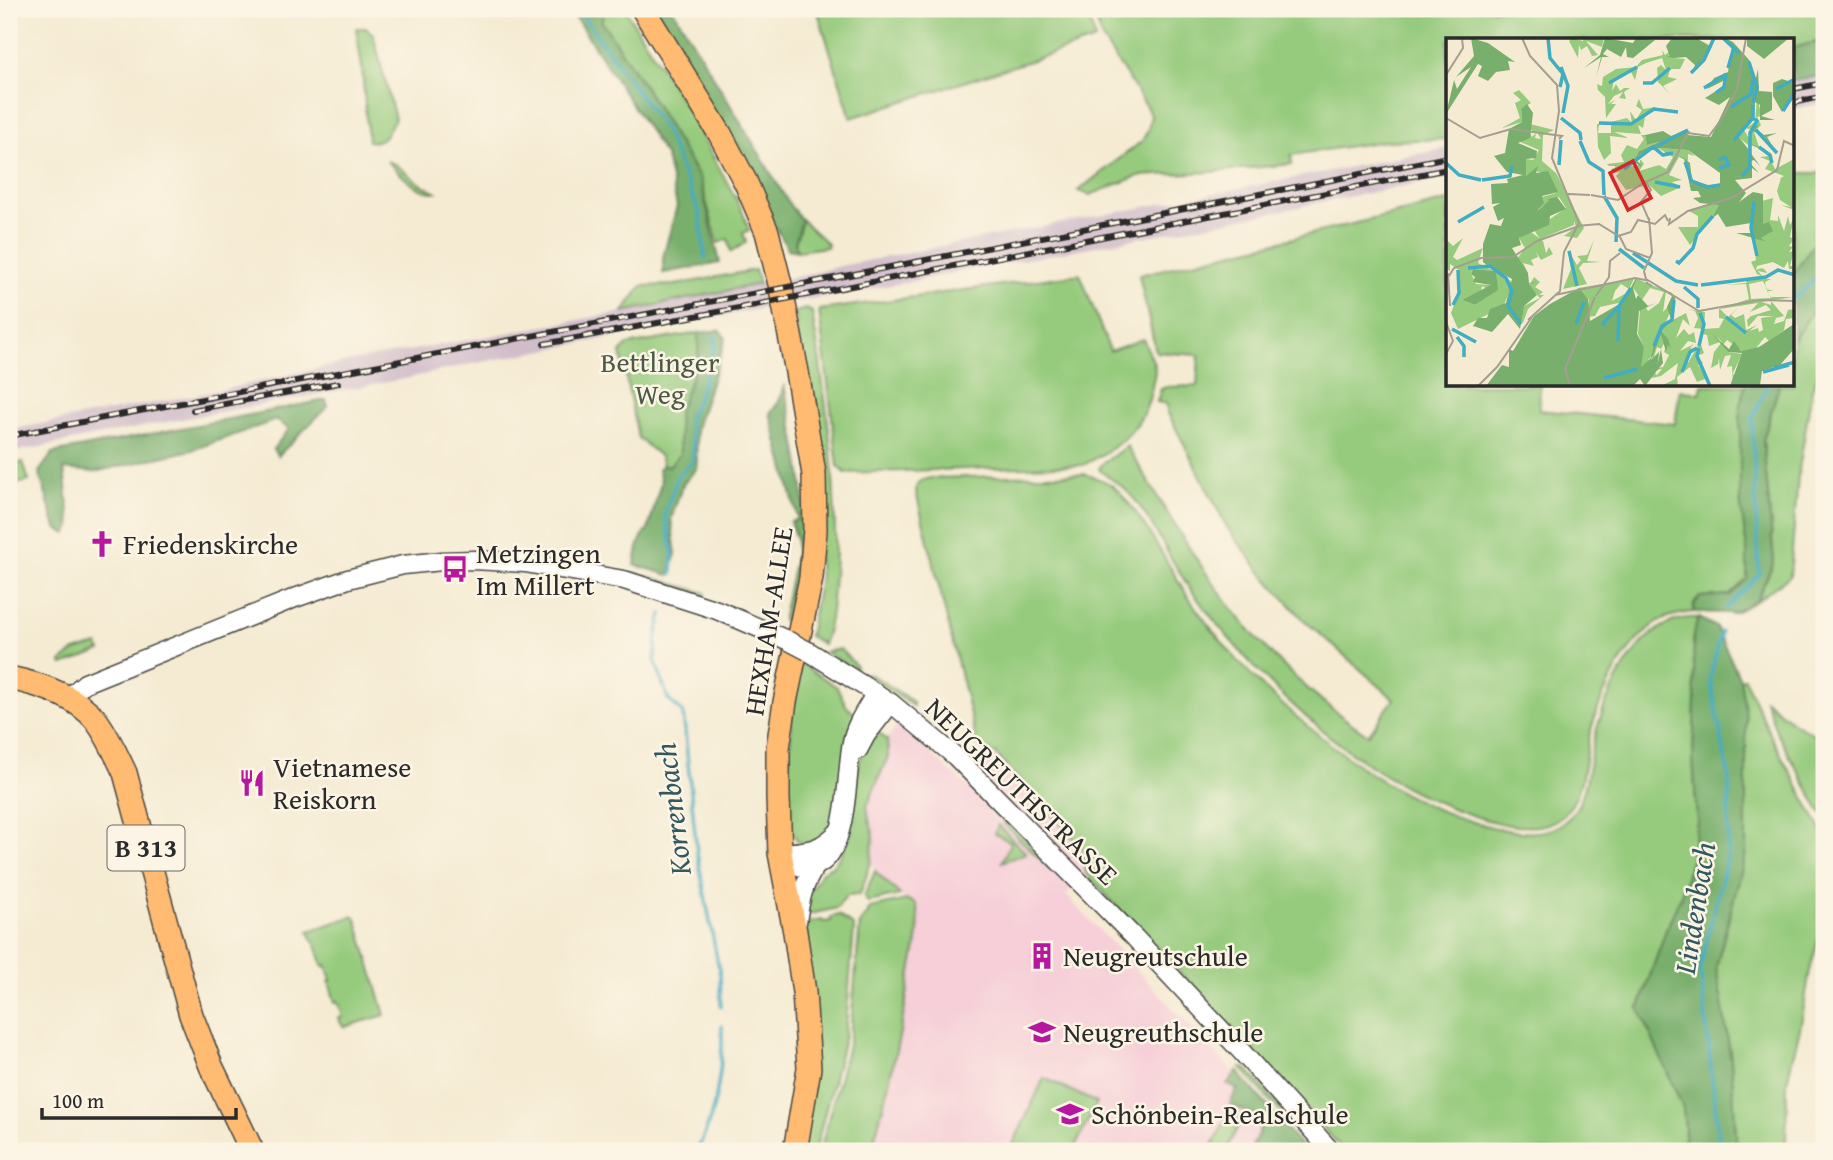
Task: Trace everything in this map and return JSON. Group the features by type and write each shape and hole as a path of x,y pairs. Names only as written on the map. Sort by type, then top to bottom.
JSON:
{"main road":[{"name":"HEXHAM-ALLEE","path":"643,9 720,134 746,183 767,232 780,284 814,474 815,530 811,578 778,748 781,856 804,992 808,1068 795,1151"},
{"name":"B 313","path":"9,678 38,685 68,698 94,718 108,738 125,772 191,1015 211,1066 252,1151"}],"street":[{"name":"NEUGREUTHSTRASSE","path":"68,698 85,683 295,598 348,579 402,565 442,561 525,563 624,580 717,610 808,651 883,698 955,756 1206,1014 1331,1151"},
{"path":"795,932 801,894 807,877 831,854 837,843 852,742 863,714 883,698"},
{"path":"781,856 818,848 841,828"},
{"path":"781,856 801,868 816,866"}],"shaded area":[{"path":"1824,75 1824,103 1794,109 1794,81"},
{"path":"1446,148 1446,177 9,453 9,430 207,393 356,360 623,312 840,266"},
{"path":"897,724 967,786 996,754 1082,848 1086,874 1066,895 1304,1151 871,1151 885,1102 915,903 906,900 875,871 871,862 874,835 867,806 888,756 887,740"}],"green space":[{"path":"570,9 603,9 602,22 700,179 720,263 663,273 663,257 677,206 666,157"},
{"path":"603,9 625,9 688,111 741,208 749,230 743,233 746,242 731,252 728,239 718,243 700,179 601,22"},
{"path":"655,9 673,9 791,207 802,220 795,243 797,251 788,249"},
{"path":"817,9 1087,9 1095,40 851,118"},
{"path":"1093,9 1824,9 1824,40 1794,48 1794,38 1446,38 1446,139 1385,141 1291,155 1292,164 1138,176 1090,195 1078,191 1142,141 1151,116 1101,37"},
{"path":"356,28 366,28 373,34 395,119 386,135 374,141 368,141"},
{"path":"1824,40 1824,75 1794,81 1794,48"},
{"path":"387,161 397,165 435,192 415,186"},
{"path":"1794,173 1824,173 1824,228 1794,273"},
{"path":"1446,201 1446,387 1540,387 1539,410 1675,424 1680,390 1700,393 1702,387 1744,387 1740,405 1740,499 1747,549 1747,580 1730,595 1700,597 1694,604 1693,612 1668,617 1653,626 1628,651 1601,701 1588,742 1576,796 1563,815 1543,825 1509,825 1450,807 1413,790 1377,770 1308,718 1246,658 1219,626 1194,594 1132,496 1099,469 1127,446 1211,581 1256,637 1290,673 1328,706 1368,735 1394,699 1303,619 1261,572 1228,529 1167,411 1167,404 1157,402 1161,389 1197,386 1199,355 1156,352 1139,275"},
{"path":"802,220 828,244 827,247 797,251 795,244"},
{"path":"1824,228 1824,294 1794,339 1794,273"},
{"path":"755,270 759,284 623,312 642,286 675,285"},
{"path":"1080,274 1110,351 1143,339 1154,365 1149,401 1137,425 1119,443 1083,465 845,473 838,466 819,310"},
{"path":"1824,294 1824,361 1812,389 1798,476 1790,576 1756,601 1774,562 1763,440 1778,387 1794,387 1794,339"},
{"path":"806,309 812,312 822,377 835,509 832,602 823,644 809,636 820,579 795,312"},
{"path":"719,330 726,338 696,428 697,468 683,484 671,519 676,554 669,575 635,565 637,551 648,530 661,482 658,469 663,465 669,466 680,454 678,412 698,360 698,333"},
{"name":"Bettlinger Weg","path":"698,333 698,360 678,412 680,455 669,466 663,465 660,456 638,438 621,353 628,345"},
{"path":"784,386 802,480 805,528 802,576 790,624 782,621 796,552 796,539 790,522 798,519 770,413 778,403"},
{"path":"1744,387 1778,387 1763,440 1774,562 1756,601 1733,613 1693,612 1694,604 1700,597 1730,595 1747,579 1747,549 1740,499 1740,405"},
{"path":"326,400 328,406 278,456 273,449 289,429 276,420 192,450 94,472 64,469 71,527 67,534 56,528 39,472 53,453"},
{"path":"23,462 29,481 9,485 9,465"},
{"path":"1084,474 1110,484 1124,498 1204,619 1236,659 1282,705 1350,759 1400,791 1436,809 1492,827 1536,832 1557,827 1566,821 1583,795 1601,718 1618,677 1630,658 1644,641 1660,628 1679,620 1699,618 1693,634 1693,758 1697,821 1691,861 1639,1007 1683,1108 1683,1151 1344,1151 1247,1043 1086,874 1082,848 996,754 977,743 916,492 917,484 930,478"},
{"path":"633,572 706,593 705,596 632,574"},
{"path":"1699,618 1716,627 1740,679 1746,717 1746,853 1716,967 1731,1059 1737,1151 1683,1151 1683,1108 1639,1008 1691,861 1697,821 1693,758 1693,634"},
{"path":"98,645 101,651 63,665 61,662 75,651"},
{"path":"840,649 856,666 856,670 825,652"},
{"path":"800,663 837,687 847,707 856,714 845,779 832,826 825,839 805,845 797,840 790,828 787,799 793,702"},
{"path":"864,674 913,702 913,706"},
{"path":"1744,678 1771,736 1824,835 1824,919 1810,970 1801,1024 1787,1081 1786,1151 1737,1151 1731,1059 1716,967 1746,853 1746,718 1740,679"},
{"path":"1765,700 1791,721 1824,740 1824,815 1777,733"},
{"path":"877,731 887,740 888,756 867,806 874,835 871,862 860,894 847,895 837,908 806,915 805,900 821,873 839,858 850,837 858,767 863,751"},
{"path":"1007,820 1051,865 1049,868 1004,824"},
{"path":"998,825 1026,853 1002,862 1011,842 995,834"},
{"path":"875,871 900,895 868,902 864,897"},
{"path":"906,900 915,903 917,937 894,1062 871,1151 820,1151 850,1038 860,923 870,908"},
{"path":"839,915 854,928 845,1035 815,1151 803,1151 808,972 806,923 831,921 831,917"},
{"path":"353,916 356,918 385,1015 344,1027 339,1018 343,1017 338,1001 335,1002 326,965 323,966 309,931"},
{"path":"1241,1068 1247,1069 1320,1151 1315,1151"},
{"path":"1237,1071 1306,1151 1250,1151 1264,1121 1230,1104 1237,1089 1227,1084"},
{"name":"Schönbein-Realschule","path":"1044,1078 1097,1103 1073,1151 1010,1151"},
{"path":"1229,1112 1242,1118 1226,1151 1210,1151"}],"waterway":[{"name":"Korrenbach","path":"578,9 665,130 700,214 705,258"},
{"name":"Lindenbach","path":"1794,298 1820,275 1824,268"},
{"name":"Korrenbach","path":"672,574 673,554 665,514 678,475 693,462 688,419 715,347 715,335"},
{"name":"Lindenbach","path":"1726,608 1759,575 1752,418 1767,387"},
{"name":"Korrenbach","path":"662,614 655,660 668,699 683,713 697,853 720,975 721,1007"},
{"name":"Lindenbach","path":"1720,1151 1700,968 1728,854 1729,778 1710,678 1721,632"},
{"name":"Korrenbach","path":"697,1151 717,1090 722,1026"}],"railway":[{"path":"1794,89 1824,83"},
{"path":"1794,103 1824,96"},
{"path":"9,436 718,301 1446,157"},
{"path":"544,344 1446,169"},
{"path":"193,410 338,383"}],"place":[{"name":"Friedenskirche","path":"102,544"},
{"name":"Metzingen Im Millert","path":"455,569"},
{"name":"Vietnamese Reiskorn","path":"252,783"},
{"name":"Neugreutschule","path":"1042,956"},
{"name":"Neugreuthschule","path":"1042,1032"},
{"name":"Schönbein-Realschule","path":"1070,1114"}]}
